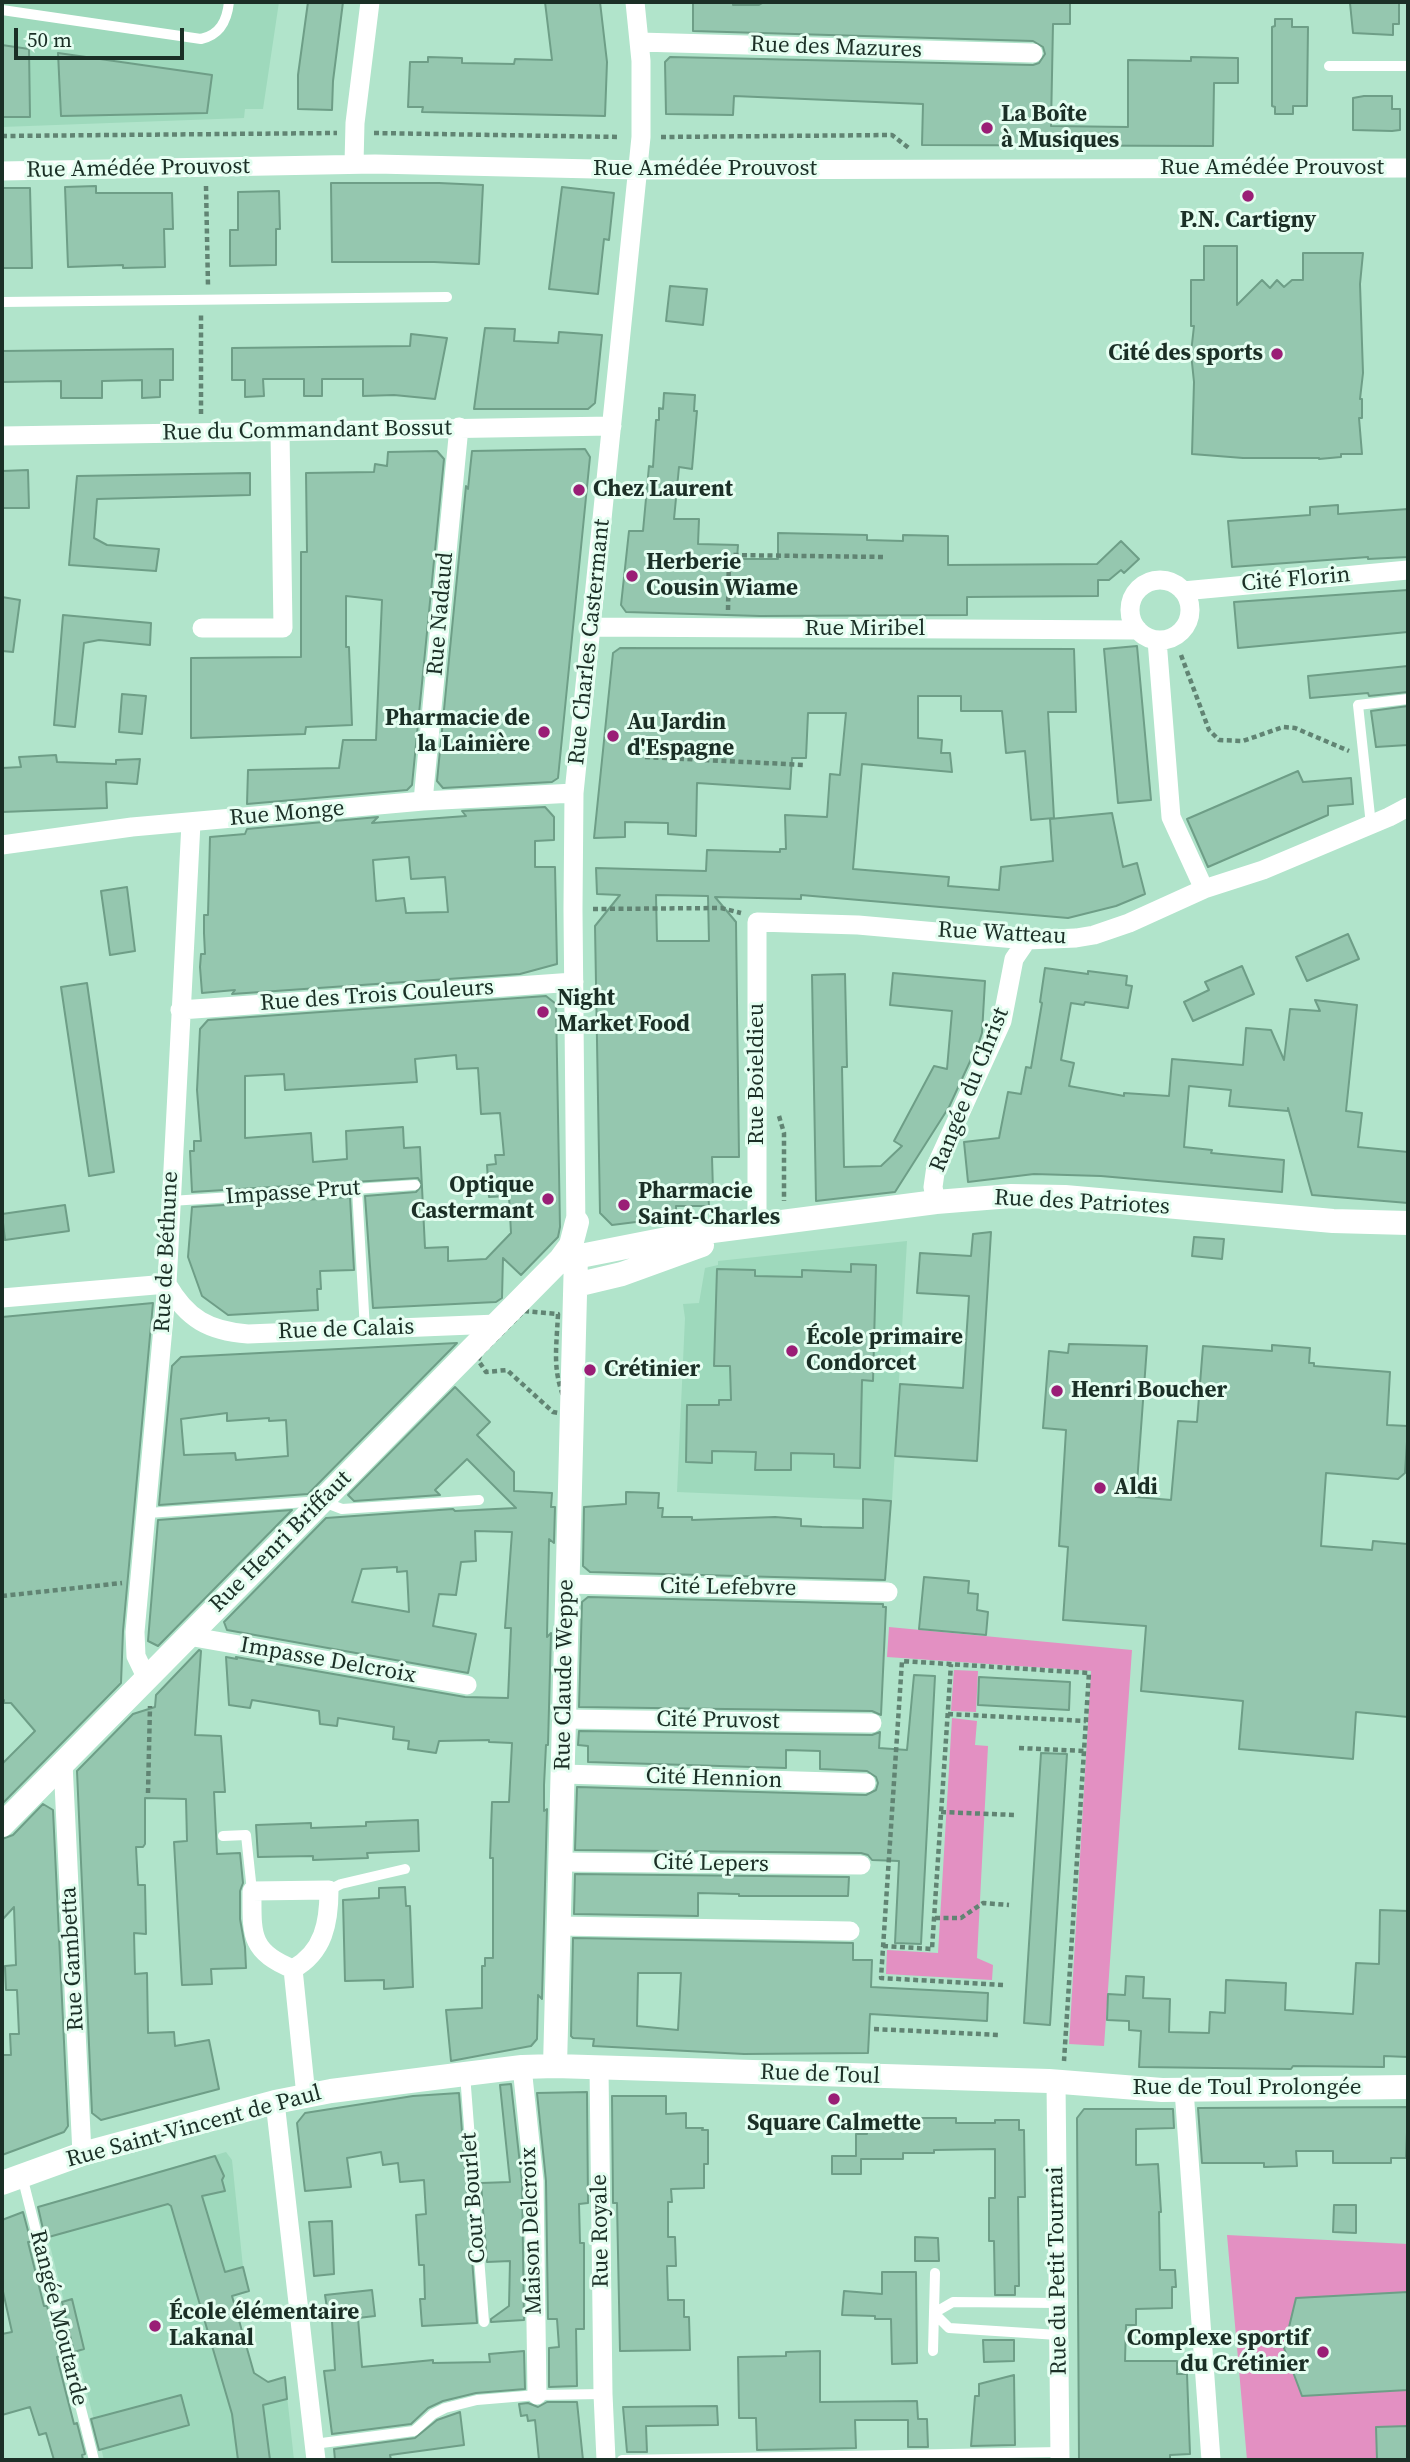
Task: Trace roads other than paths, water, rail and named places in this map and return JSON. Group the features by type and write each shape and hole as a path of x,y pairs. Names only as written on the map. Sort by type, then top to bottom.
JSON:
{"street":[{"path":"354,164 354,133 370,2"},
{"name":"Rue Charles Castermant","path":"577,1222 574,793 641,137 643,88 635,2"},
{"name":"Rue des Mazures","path":"639,42 1033,53"},
{"name":"Rue Amédée Prouvost","path":"2,171 354,164 638,170 1408,168"},
{"name":"Rue du Commandant Bossut","path":"2,436 612,426"},
{"name":"Rue Nadaud","path":"423,801 459,427"},
{"path":"202,628 282,628 280,432"},
{"name":"Cité Florin","path":"1183,591 1408,570"},
{"path":"1138,630 1130,611 1132,598 1140,587 1153,580 1166,580 1183,591 1189,605 1188,620 1180,632 1165,638 1171,817 1204,889"},
{"name":"Rue Miribel","path":"592,627 1138,630 1143,635 1165,638"},
{"name":"Rue Monge","path":"2,845 132,827 423,801 574,793"},
{"name":"Rue Watteau","path":"757,922 858,925 1027,940 1094,935 1129,923 1204,889 1263,870 1408,807"},
{"name":"Rue de Béthune","path":"147,1679 136,1656 135,1647 167,1284 191,823"},
{"name":"Rue Boieldieu","path":"757,922 757,1226"},
{"name":"Rangée du Christ","path":"936,1202 933,1187 936,1166 1002,1021 1014,959 1027,940"},
{"name":"Rue des Trois Couleurs","path":"180,1010 574,982"},
{"name":"Rue des Patriotes","path":"568,1258 697,1233 936,1202 1044,1196 1333,1221 1408,1223"},
{"path":"576,1285 568,1258 577,1222"},
{"name":"Rue des Patriotes","path":"576,1285 622,1274 757,1226"},
{"name":"Rue Henri Briffaut","path":"2,1825 497,1324 568,1258"},
{"path":"2,1298 167,1284"},
{"name":"Rue de Calais","path":"167,1284 175,1298 198,1320 211,1328 228,1333 497,1324"},
{"path":"531,1290 548,1285 561,1289 569,1300 574,1331"},
{"name":"Rue Claude Weppe","path":"555,2066 576,1285"},
{"path":"163,1335 178,1323 198,1320"},
{"name":"Cité Lefebvre","path":"568,1584 888,1592"},
{"name":"Impasse Delcroix","path":"188,1636 467,1685"},
{"name":"Cité Pruvost","path":"564,1719 872,1723"},
{"name":"Rue Gambetta","path":"63,1763 82,2154"},
{"name":"Cité Hennion","path":"563,1774 866,1783"},
{"name":"Cité Lepers","path":"560,1862 861,1866"},
{"path":"329,1889 328,1917 321,1942 303,1963 293,1969 275,1962 259,1948 252,1930 252,1891 329,1889"},
{"path":"559,1926 850,1931"},
{"path":"293,1969 306,2096"},
{"name":"Rue Saint-Vincent de Paul","path":"12,2179 82,2154 275,2102 465,2074 555,2066"},
{"name":"Rue de Toul","path":"555,2066 1068,2083"},
{"name":"Maison Delcroix","path":"522,2067 534,2181 537,2395"},
{"name":"Rue Royale","path":"598,2068 606,2460"},
{"name":"Rue de Toul Prolongée","path":"1068,2083 1184,2090 1408,2087"},
{"name":"Rue du Petit Tournai","path":"1060,2456 1058,2303 1068,2083"},
{"path":"1184,2090 1212,2460"},
{"path":"275,2102 315,2452"}],"lane":[{"path":"2,10 201,39 212,37 221,29 228,13 229,2"},
{"path":"1329,66 1408,66"},
{"path":"2,302 447,298"},
{"path":"1371,825 1358,705 1408,699"},
{"name":"Impasse Prut","path":"170,1201 415,1185"},
{"path":"357,1189 365,1330"},
{"path":"148,1513 321,1501 342,1509 480,1500"},
{"path":"223,1836 247,1835 252,1891"},
{"path":"329,1889 405,1869"},
{"name":"Cour Bourlet","path":"465,2074 484,2322"},
{"name":"Rangée Moutarde","path":"12,2179 94,2460"},
{"path":"933,2351 935,2273"},
{"path":"934,2313 954,2302 1058,2303"},
{"path":"934,2313 948,2328 1058,2335"},
{"path":"315,2452 414,2431 433,2414 445,2408 477,2400 537,2395 603,2394"},
{"path":"622,2460 1060,2456"}],"place":[{"name":"La Boîte à Musiques","path":"987,128"},
{"name":"P.N. Cartigny","path":"1248,196"},
{"name":"Cité des sports","path":"1277,354"},
{"name":"Chez Laurent","path":"579,490"},
{"name":"Herberie Cousin Wiame","path":"632,576"},
{"name":"Pharmacie de la Lainière","path":"544,732"},
{"name":"Au Jardin d'Espagne","path":"613,736"},
{"name":"Night Market Food","path":"543,1012"},
{"name":"Optique Castermant","path":"548,1199"},
{"name":"Pharmacie Saint-Charles","path":"624,1205"},
{"name":"École primaire Condorcet","path":"792,1351"},
{"name":"Crétinier","path":"590,1370"},
{"name":"Henri Boucher","path":"1057,1391"},
{"name":"Aldi","path":"1100,1488"},
{"name":"Square Calmette","path":"834,2099"},
{"name":"École élémentaire Lakanal","path":"155,2326"},
{"name":"Complexe sportif du Crétinier","path":"1323,2352"}]}
